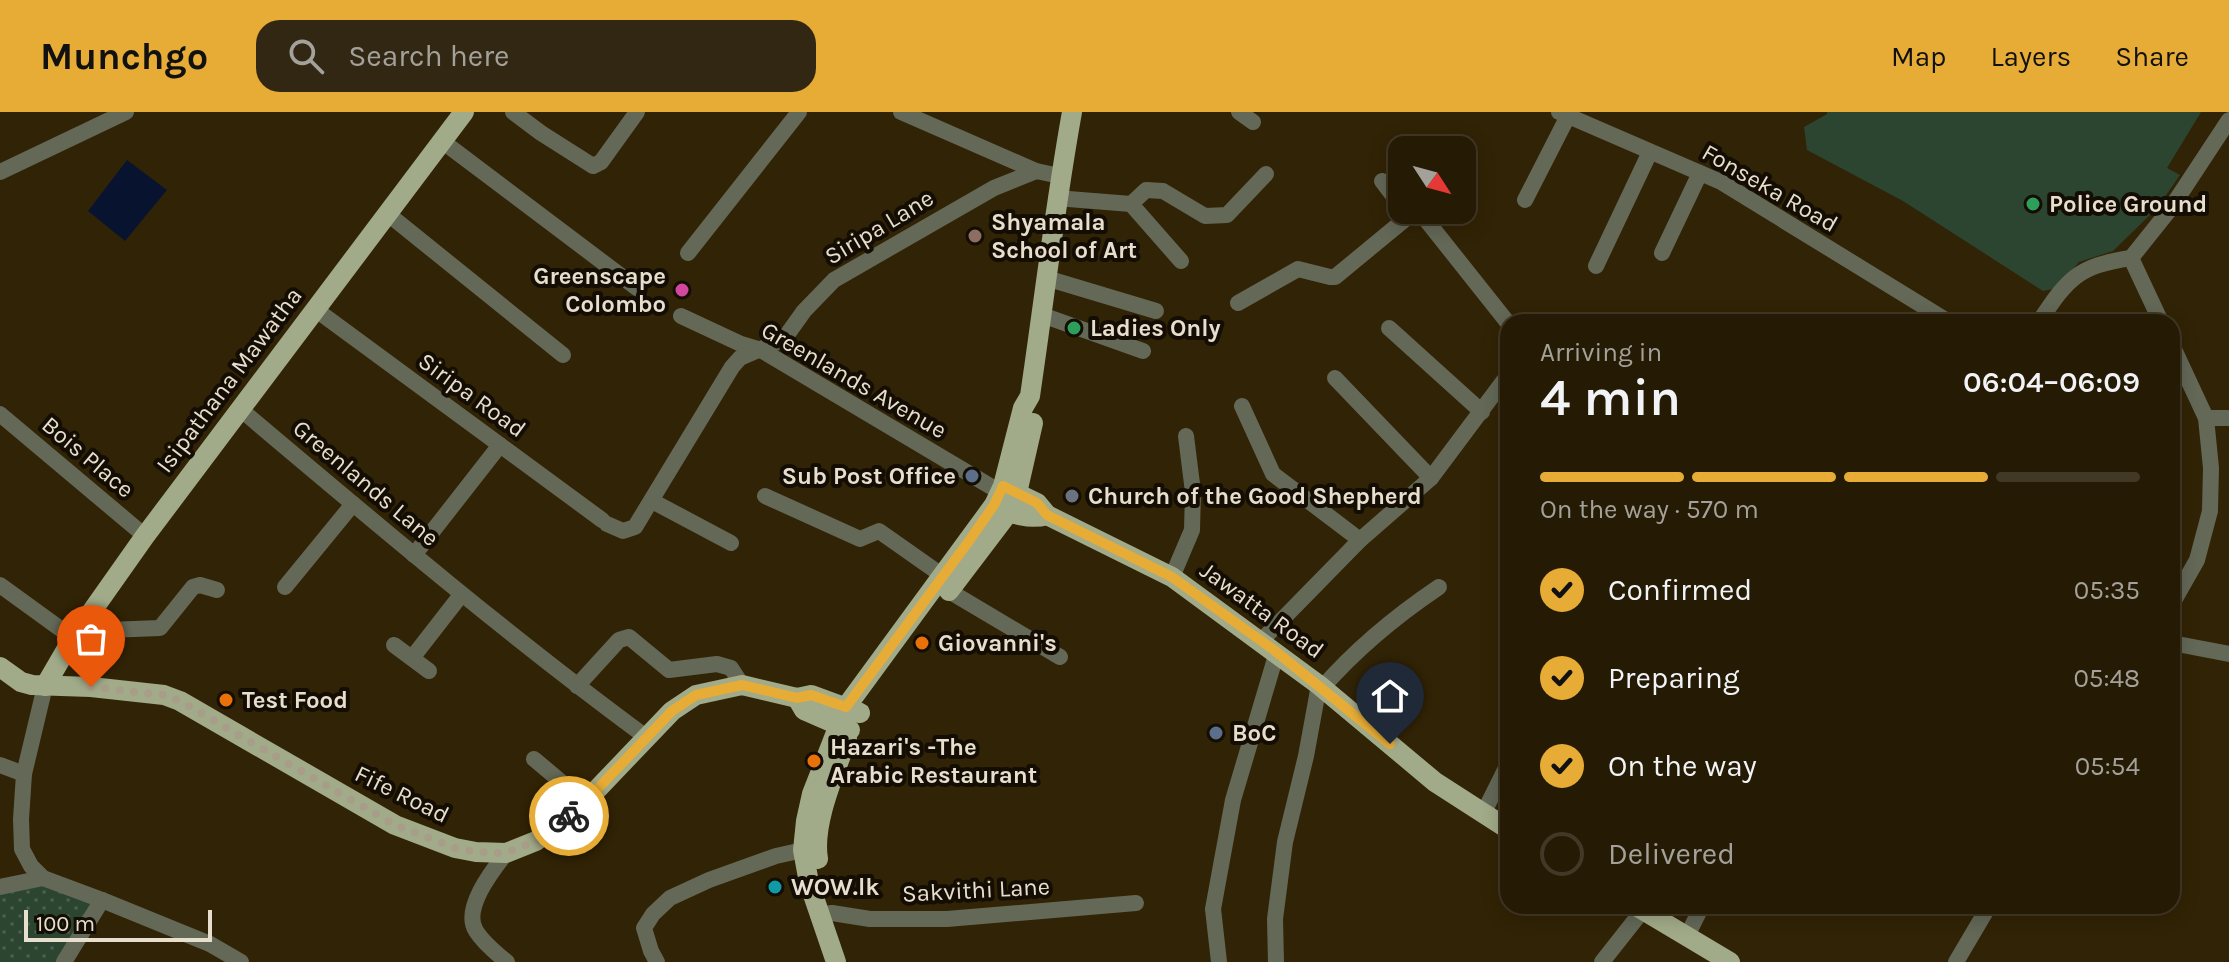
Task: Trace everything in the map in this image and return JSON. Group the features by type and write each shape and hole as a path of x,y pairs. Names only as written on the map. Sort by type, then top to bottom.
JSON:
{"main road":[{"name":"Isipathana Mawatha","path":"45,686 76,633 145,536 464,112"},
{"path":"849,962 809,883 803,850 812,794 849,719 1005,498 1023,408 1030,396 1056,198 1072,112"},
{"name":"Jawatta Road","path":"1005,498 1030,518 1047,515 1172,577 1321,686 1435,782 1500,824"},
{"name":"Fife Road","path":"0,667 21,682 32,685 91,687 164,695 180,701 395,825 455,848 476,852 506,853 536,841 585,802 672,711 696,695 742,685 797,698 804,710 849,719"},
{"path":"836,962 825,914 816,847 826,798 849,719"},
{"path":"1650,914 1730,962"}],"street":[{"path":"0,172 126,112"},
{"path":"513,112 593,166 601,162 637,112"},
{"path":"688,253 799,112"},
{"path":"901,112 1036,171 1060,176"},
{"path":"1525,200 1564,114"},
{"name":"Fonseka Road","path":"1564,114 1721,182 1921,314"},
{"path":"2045,314 2071,278 2102,263 2131,258 2171,208 2229,120"},
{"path":"442,141 637,288"},
{"path":"1596,266 1650,152"},
{"name":"Siripa Lane","path":"623,531 635,527 740,358 784,339 804,311 834,280 994,188 1036,171"},
{"path":"1662,253 1700,173"},
{"path":"1131,204 1146,190 1163,191 1205,216 1227,215 1266,174"},
{"path":"1382,181 1388,189"},
{"path":"1056,198 1131,204 1181,261"},
{"path":"388,214 563,355"},
{"path":"1238,303 1298,269 1335,277 1391,224"},
{"path":"1429,224 1501,314"},
{"path":"2131,258 2157,314"},
{"path":"1046,278 1156,311"},
{"name":"Siripa Road","path":"315,309 604,522 623,531"},
{"path":"1042,315 1143,351"},
{"name":"Greenlands Avenue","path":"681,316 761,350 1005,498"},
{"path":"1389,328 1482,412"},
{"path":"2180,362 2206,418 2211,468 2210,511 2197,560 2180,590"},
{"path":"1335,378 1431,478"},
{"path":"1219,962 1213,909 1233,800 1269,647 1360,540 1431,478 1500,386"},
{"path":"1242,406 1273,474 1360,540"},
{"name":"Greenlands Lane","path":"239,408 461,595 646,737"},
{"name":"Bois Place","path":"0,414 145,536"},
{"path":"2206,418 2229,418"},
{"path":"1172,577 1192,530 1193,492 1186,436"},
{"path":"414,555 500,445"},
{"path":"765,496 860,539 879,531 946,584 1060,657"},
{"path":"652,501 731,543"},
{"path":"285,587 353,504"},
{"path":"0,585 76,633 160,628 193,587 200,585 217,590"},
{"path":"1276,962 1275,919 1285,842 1321,686 1403,611 1439,587"},
{"path":"412,658 461,595"},
{"path":"577,686 619,640 629,637 669,670 717,664 731,668 742,685"},
{"path":"394,645 429,671"},
{"path":"2180,645 2229,654"},
{"path":"45,686 24,774 22,849 31,866 43,878 210,944 241,962"},
{"path":"534,759 585,802"},
{"path":"0,765 24,774"},
{"path":"1483,814 1500,780"},
{"path":"657,962 644,928 670,898 709,880 776,856 803,850"},
{"path":"506,853 471,910 475,930 507,962"},
{"path":"0,887 43,878"},
{"path":"64,962 102,900"},
{"name":"Sakvithi Lane","path":"825,914 870,919 947,919 1136,903"},
{"path":"1602,962 1636,914"},
{"path":"1687,936 1698,914"},
{"path":"1956,962 1984,914"}],"green space":[{"name":"Police Ground","path":"1827,112 2201,112 2167,168 2180,175 2157,208 2113,251 2079,262 2058,288 2043,291 1903,201 1807,150 1804,127"},
{"path":"35,871 98,901 60,962 0,962 0,888"}],"water":[{"path":"127,160 167,190 125,241 88,211"}],"way so far":[{"path":"91,687 164,695 180,701 395,825 455,848 506,853 536,841 569,816"}],"place":[{"name":"Police Ground","path":"2033,204"},
{"name":"Shyamala School of Art","path":"975,236"},
{"name":"Greenscape Colombo","path":"682,290"},
{"name":"Ladies Only","path":"1074,328"},
{"name":"Sub Post Office","path":"972,476"},
{"name":"Church of the Good Shepherd","path":"1072,496"},
{"name":"Giovanni's","path":"922,643"},
{"name":"Test Food","path":"226,700"},
{"name":"BoC","path":"1216,733"},
{"name":"Hazari's -The Arabic Restaurant","path":"814,761"},
{"name":"WOW.lk","path":"775,887"}],"route":[{"path":"569,816 672,711 696,695 742,685 797,698 811,695 846,707 969,541 1003,486 1037,503 1047,515 1172,577 1274,650 1390,744"}]}
